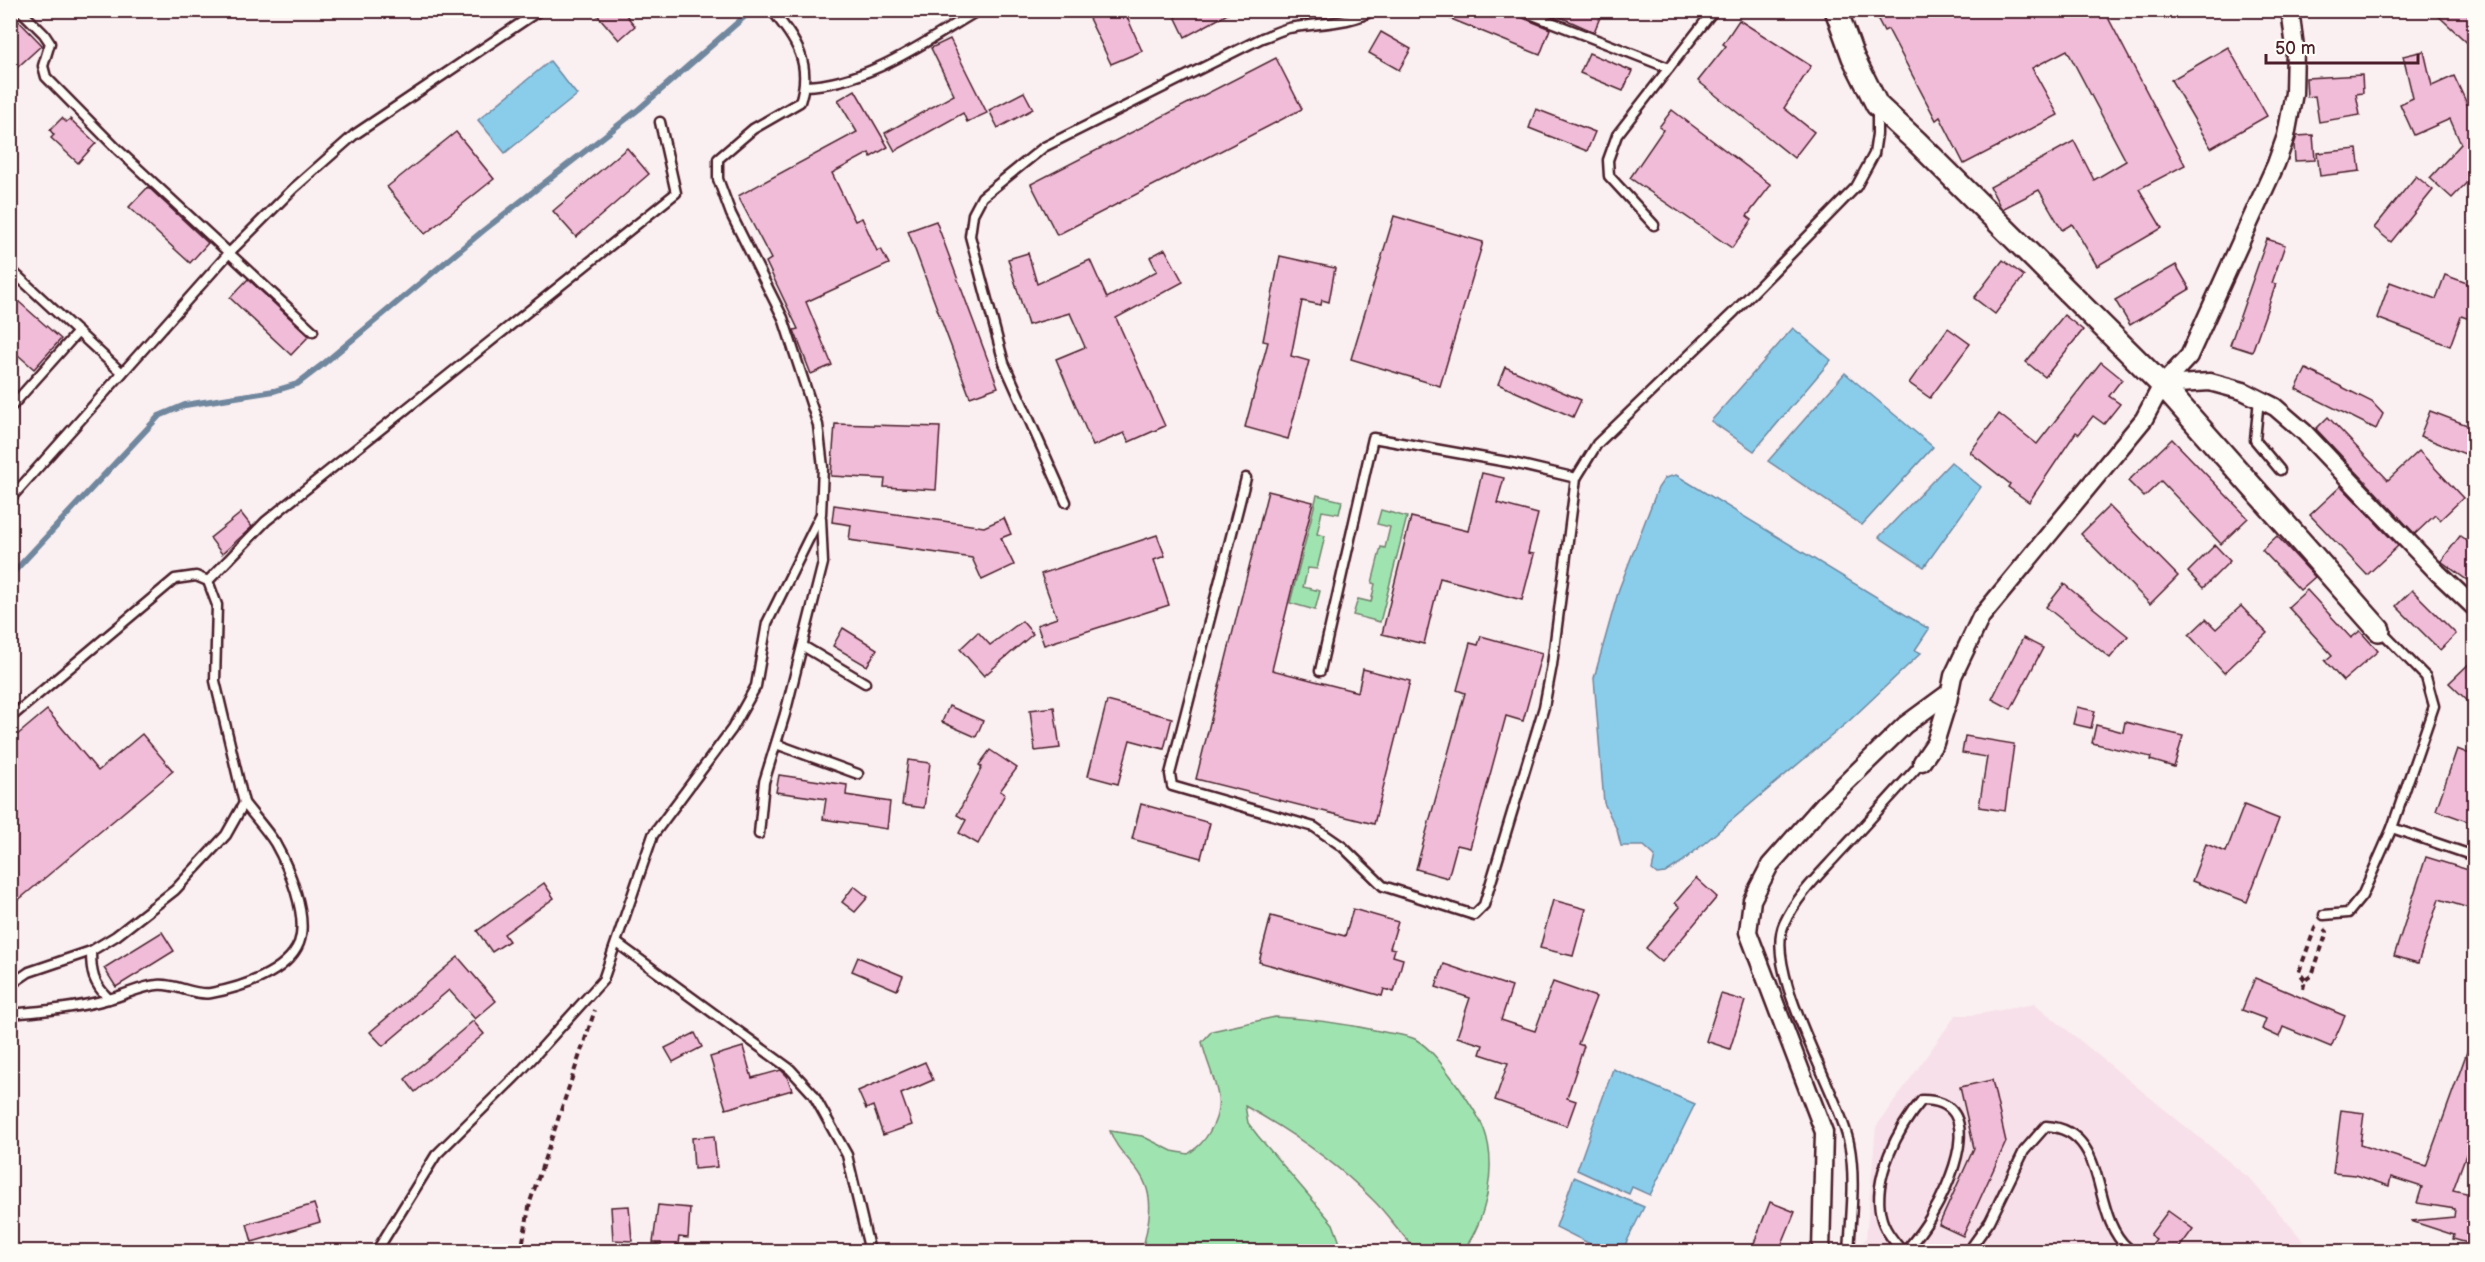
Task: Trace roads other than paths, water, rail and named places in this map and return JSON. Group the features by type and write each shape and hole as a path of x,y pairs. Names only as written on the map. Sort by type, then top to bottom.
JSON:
{"street":[{"path":"1836,10 1853,57 1877,105 2162,385 2379,630"},
{"path":"1922,762 1935,743 1953,676 1981,617 2144,419 2162,385 2189,356 2276,164 2286,135 2294,93 2295,47 2290,10"},
{"path":"2162,385 2210,382 2242,392 2275,407 2304,432 2439,573 2475,607"},
{"path":"1821,1251 1824,1132 1748,932 1752,900 1770,865 1823,805 1905,725 1950,692"}],"lane":[{"path":"20,10 50,43 43,66 46,77 117,149 230,252 313,332"},
{"path":"10,500 230,252 294,188 354,135 540,10"},
{"path":"805,86 828,85 886,63 979,10"},
{"path":"1066,502 1004,363 970,236 973,214 982,197 1044,147 1262,38 1287,29 1368,14 1373,10"},
{"path":"1520,10 1669,68"},
{"path":"1654,225 1609,176 1608,160 1617,135 1714,10"},
{"path":"759,834 764,782 803,646 823,562 821,514 823,467 818,425 783,318 731,214 718,178 718,159 753,129 800,102 805,86 802,61 796,41 772,11"},
{"path":"1246,478 1170,774 1172,786 1314,827 1343,847 1383,886 1474,915 1484,905 1544,707 1552,665 1576,478 1597,444 1735,311 1856,187 1874,154 1877,105"},
{"path":"208,581 266,521 676,193 660,122"},
{"path":"10,269 122,373"},
{"path":"10,408 78,332"},
{"path":"2259,399 2254,440 2280,470"},
{"path":"1320,670 1373,438 1513,463 1576,478"},
{"path":"376,1251 436,1155 520,1072 603,980 653,835 732,729 756,686 767,623 821,514"},
{"path":"10,718 175,579 196,576 208,581 218,605 215,681 244,803 275,843 291,880 302,914 299,942 290,955 270,973 240,987 207,994 158,984 109,999 60,1010 10,1014"},
{"path":"2324,915 2348,913 2361,896 2392,828 2434,706 2426,677 2379,630"},
{"path":"803,646 865,683"},
{"path":"776,744 858,774"},
{"path":"1849,1251 1853,1171 1848,1141 1786,984 1779,955 1782,927 1793,906 1813,882 1922,762"},
{"path":"10,985 29,972 91,951 116,936 175,890 226,836 244,803"},
{"path":"2392,828 2475,856"},
{"path":"616,942 660,977 790,1069 813,1094 847,1155 870,1251"},
{"path":"91,951 91,965 96,985 109,999"},
{"path":"1922,1100 1936,1100 1952,1110 1958,1124 1960,1146 1950,1180 1929,1220 1904,1251 1891,1238 1881,1216 1880,1185 1894,1139 1910,1113 1922,1100"},
{"path":"1968,1251 1994,1214 2024,1151 2046,1126 2058,1127 2074,1134 2084,1144 2113,1226 2123,1244 2128,1248"}],"water":[{"path":"550,61 577,95 505,153 478,120"},
{"path":"1793,328 1831,360 1754,451 1711,421"},
{"path":"1845,373 1933,447 1862,525 1768,461"},
{"path":"1951,462 1981,487 1924,567 1879,537"},
{"path":"1676,475 1929,629 1915,650 1921,653 1849,721 1682,862 1665,873 1657,874 1652,870 1655,856 1644,846 1621,846 1617,830 1604,803 1594,678 1619,589 1658,488 1665,478"},
{"path":"1613,1069 1695,1104 1650,1195 1632,1187 1629,1194 1577,1170"},
{"path":"1574,1177 1644,1207 1622,1251 1604,1251 1556,1227"}],"waterway":[{"path":"10,576 159,416 185,405 274,391 297,384 484,230 639,109 752,10"}]}
